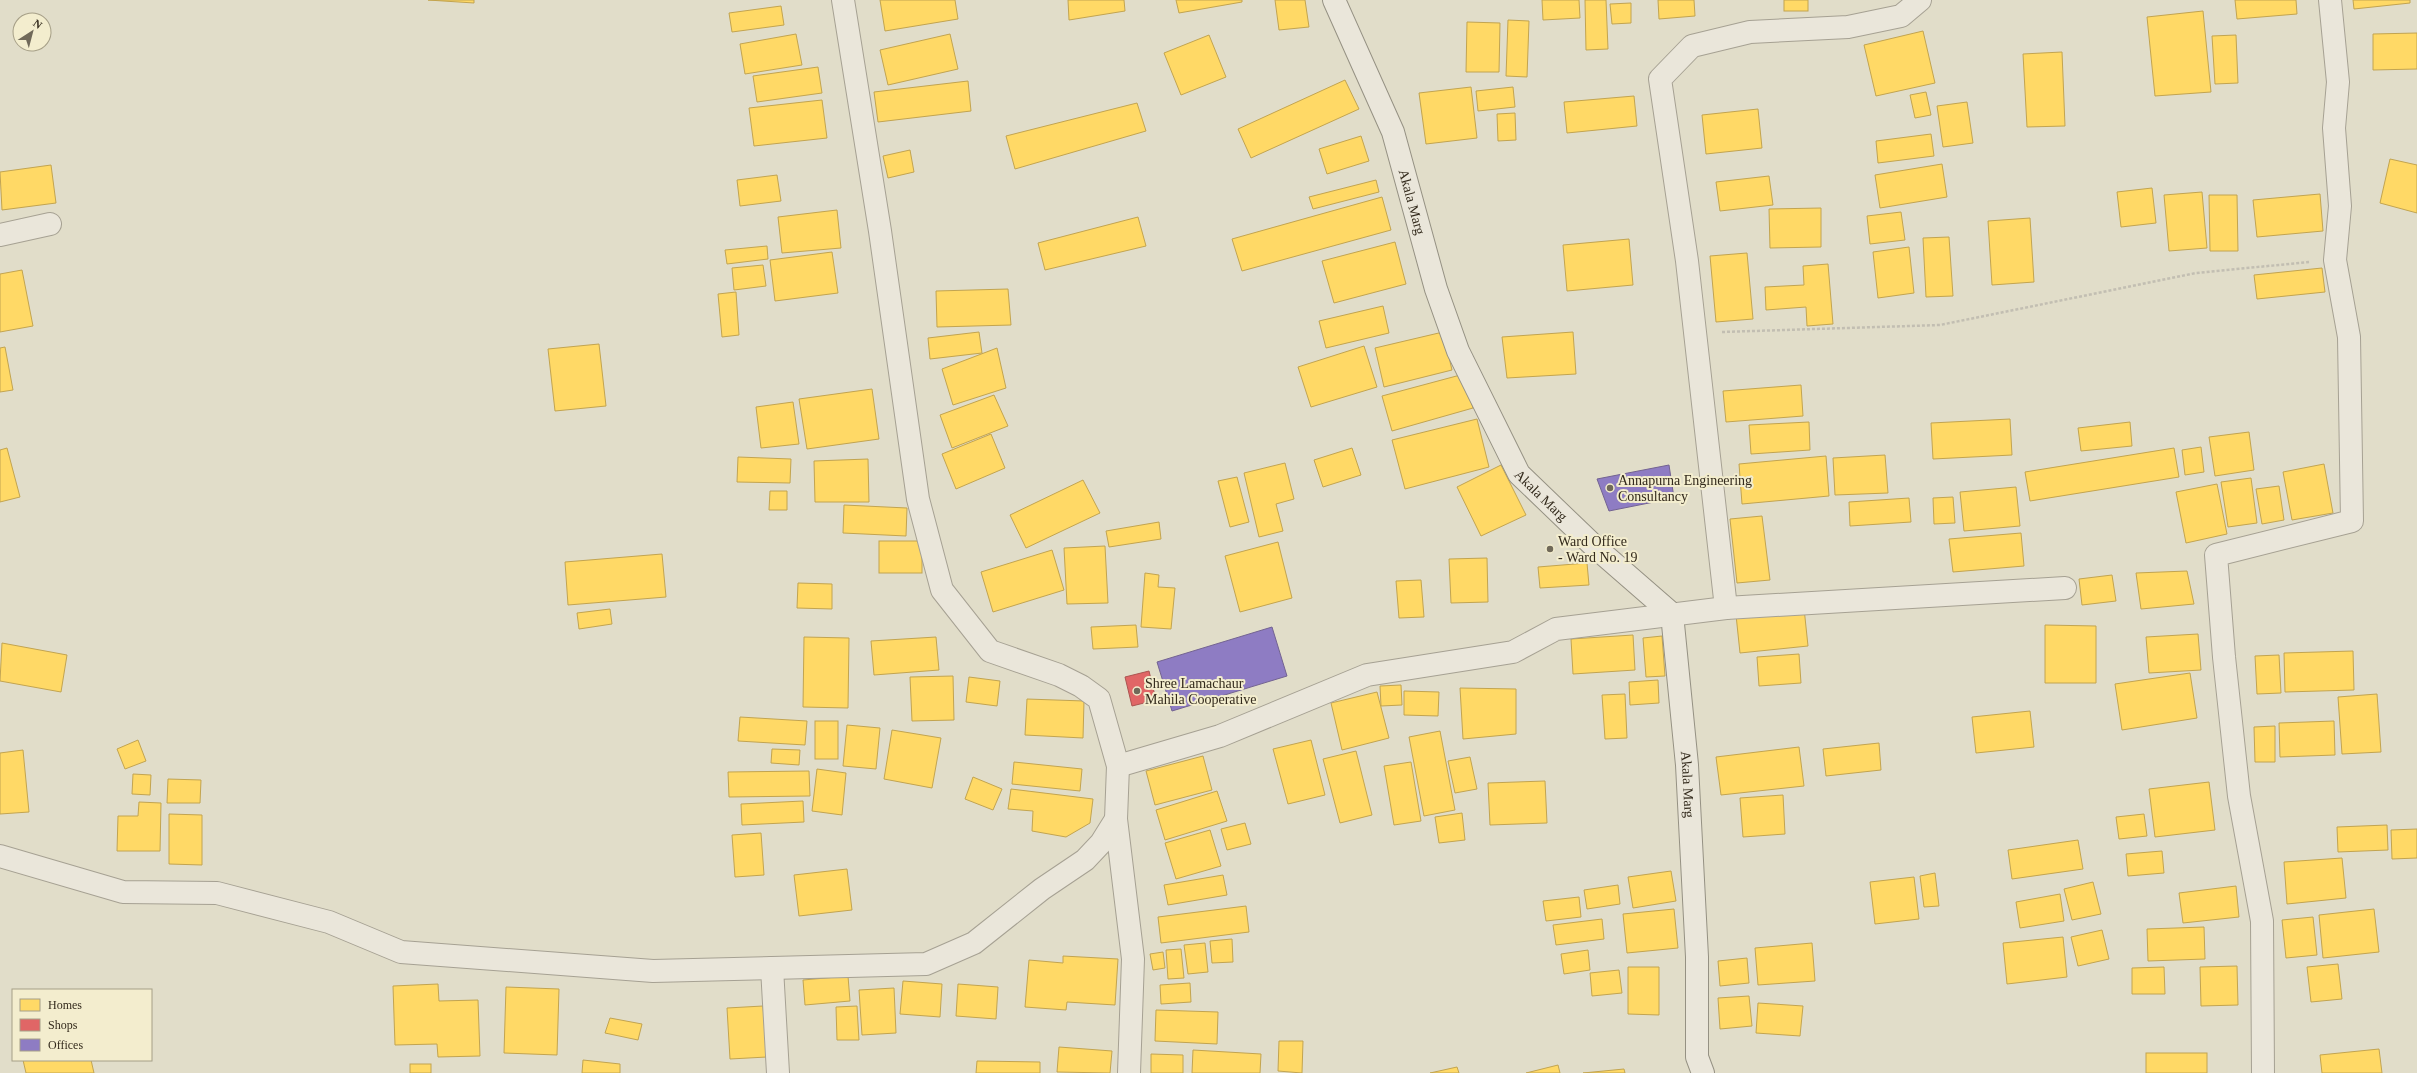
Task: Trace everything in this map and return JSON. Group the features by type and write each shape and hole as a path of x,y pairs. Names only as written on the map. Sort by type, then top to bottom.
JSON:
{"street":[{"path":"843,0 880,231 918,499 942,590 990,651 1059,675 1081,686 1099,699 1118,766 1116,819 1133,959 1129,1073"},
{"name":"Akala Marg","path":"1334,0 1393,132 1436,289 1458,351 1519,474 1595,547 1672,614 1687,765 1697,956 1697,1057 1703,1073"},
{"path":"1726,608 1695,333 1660,79 1692,46 1750,32 1848,27 1894,18 1901,16 1920,0"},
{"path":"2263,1073 2262,921 2239,796 2224,657 2216,555 2352,521 2349,337 2335,260 2340,206 2334,128 2338,82 2330,0"},
{"path":"0,234 50,224"},
{"path":"1118,766 1220,736 1367,675 1513,652 1556,629 1726,608 2065,588"},
{"path":"0,856 123,892 217,893 329,922 402,952 653,971 926,964 974,943 1042,889 1085,860 1101,843 1116,819"},
{"path":"772,968 778,1073"}],"path":[{"path":"1695,333 1940,325 2196,273 2335,260"}],"building: Homes":[{"path":"428,0 474,0 474,3"},
{"path":"880,0 955,0 958,19 885,31"},
{"path":"1068,0 1124,0 1125,11 1069,20"},
{"path":"1176,0 1242,0 1242,2 1179,13"},
{"path":"1275,0 1305,0 1309,27 1279,30"},
{"path":"1542,0 1579,0 1580,18 1543,20"},
{"path":"1585,0 1606,0 1608,49 1586,50"},
{"path":"1658,0 1694,0 1695,16 1659,19"},
{"path":"1784,0 1808,0 1808,11 1784,11"},
{"path":"2235,0 2296,0 2297,14 2237,19"},
{"path":"2353,0 2410,0 2410,3 2354,9"},
{"path":"1631,3 1631,23 1612,24 1610,4"},
{"path":"781,6 784,25 732,32 729,13"},
{"path":"2203,11 2211,92 2155,96 2147,17"},
{"path":"1508,20 1529,21 1527,77 1506,76"},
{"path":"1467,22 1500,23 1499,72 1466,72"},
{"path":"1923,31 1935,83 1876,96 1864,45"},
{"path":"2417,33 2417,69 2373,70 2373,34"},
{"path":"796,34 802,65 745,74 740,44"},
{"path":"950,34 958,69 888,85 880,50"},
{"path":"1209,35 1226,77 1181,95 1164,53"},
{"path":"2236,35 2238,83 2215,84 2212,36"},
{"path":"2062,52 2065,126 2027,127 2023,54"},
{"path":"818,67 822,93 757,102 753,76"},
{"path":"1345,80 1359,109 1251,158 1238,129"},
{"path":"968,81 971,111 878,122 874,92"},
{"path":"1471,87 1477,138 1426,144 1419,93"},
{"path":"1513,87 1515,107 1478,111 1476,91"},
{"path":"1926,92 1931,115 1915,118 1910,95"},
{"path":"1634,96 1637,126 1567,133 1564,102"},
{"path":"822,100 827,138 754,146 749,108"},
{"path":"1967,102 1973,143 1943,147 1937,106"},
{"path":"1137,103 1146,131 1015,169 1006,136"},
{"path":"1758,109 1762,148 1706,154 1702,115"},
{"path":"1515,113 1516,140 1498,141 1497,114"},
{"path":"1931,134 1934,156 1878,163 1876,141"},
{"path":"1361,136 1369,161 1327,174 1319,149"},
{"path":"910,150 914,172 888,178 883,156"},
{"path":"2390,159 2417,165 2417,213 2380,203"},
{"path":"1942,164 1947,197 1880,208 1875,175"},
{"path":"51,165 56,203 2,210 0,172"},
{"path":"777,175 781,201 740,206 737,180"},
{"path":"1769,176 1773,205 1720,211 1716,182"},
{"path":"1376,180 1379,192 1313,209 1309,197"},
{"path":"2152,188 2156,223 2121,227 2117,192"},
{"path":"2202,192 2207,248 2169,251 2164,195"},
{"path":"2320,194 2323,231 2257,237 2253,200"},
{"path":"2209,195 2237,195 2238,251 2210,251"},
{"path":"1382,197 1391,230 1242,271 1232,239"},
{"path":"1821,208 1821,247 1770,248 1769,209"},
{"path":"837,210 841,248 782,253 778,217"},
{"path":"1901,212 1905,240 1870,244 1867,216"},
{"path":"1138,217 1146,246 1045,270 1038,243"},
{"path":"2030,218 2034,282 1992,285 1988,221"},
{"path":"1949,237 1953,296 1926,297 1923,238"},
{"path":"1629,239 1633,285 1567,291 1563,245"},
{"path":"1395,242 1406,284 1334,303 1322,261"},
{"path":"767,246 768,259 727,264 725,250"},
{"path":"1909,247 1914,293 1878,298 1873,252"},
{"path":"832,252 838,293 775,301 770,260"},
{"path":"1747,253 1753,319 1716,322 1710,256"},
{"path":"1828,264 1833,324 1807,326 1806,307 1766,310 1765,287 1804,285 1803,266"},
{"path":"763,265 766,286 734,290 732,268"},
{"path":"2322,268 2325,292 2257,299 2254,275"},
{"path":"22,270 33,326 0,332 0,274"},
{"path":"1008,289 1011,325 937,327 936,291"},
{"path":"736,292 739,335 722,337 718,294"},
{"path":"1383,306 1389,333 1326,348 1319,321"},
{"path":"979,332 982,353 930,359 928,338"},
{"path":"1443,332 1452,370 1384,387 1375,348"},
{"path":"1573,332 1576,374 1507,378 1502,337"},
{"path":"599,344 606,406 555,411 548,349"},
{"path":"1364,346 1377,387 1311,407 1298,367"},
{"path":"5,347 13,390 0,392 0,348"},
{"path":"997,348 1006,388 953,405 942,369"},
{"path":"1464,374 1473,408 1392,431 1382,396"},
{"path":"1801,385 1803,416 1726,422 1723,391"},
{"path":"872,389 879,439 807,449 799,399"},
{"path":"994,395 1008,426 952,448 940,415"},
{"path":"793,402 799,444 761,448 756,407"},
{"path":"1477,419 1489,467 1405,489 1392,440"},
{"path":"2010,419 2012,455 1933,459 1931,423"},
{"path":"1809,422 1810,450 1751,454 1749,425"},
{"path":"2130,422 2132,446 2081,451 2078,428"},
{"path":"2249,432 2254,470 2215,476 2209,437"},
{"path":"991,434 1005,468 956,489 942,454"},
{"path":"2201,447 2204,472 2185,475 2182,450"},
{"path":"7,448 20,497 0,502 0,450"},
{"path":"1352,448 1361,475 1323,487 1314,460"},
{"path":"2174,448 2179,477 2030,501 2025,472"},
{"path":"1885,455 1888,493 1835,495 1833,458"},
{"path":"1826,456 1829,496 1742,504 1739,464"},
{"path":"738,457 791,459 790,483 737,482"},
{"path":"868,459 869,502 815,502 814,461"},
{"path":"1285,463 1294,499 1276,504 1283,531 1259,537 1244,473"},
{"path":"2324,464 2333,513 2292,520 2283,472"},
{"path":"1501,465 1526,515 1481,536 1457,487"},
{"path":"1237,477 1249,522 1230,527 1218,481"},
{"path":"2251,478 2257,523 2228,527 2221,482"},
{"path":"1083,480 1100,513 1026,548 1010,515"},
{"path":"2217,484 2227,534 2186,543 2176,492"},
{"path":"2279,486 2284,520 2262,524 2256,489"},
{"path":"2016,487 2020,526 1964,531 1960,492"},
{"path":"770,491 787,491 787,510 769,510"},
{"path":"1953,497 1955,523 1934,524 1933,498"},
{"path":"1909,498 1911,522 1850,526 1849,502"},
{"path":"844,505 907,508 906,536 843,533"},
{"path":"1762,516 1770,580 1737,583 1730,519"},
{"path":"1159,522 1161,539 1109,547 1106,531"},
{"path":"2021,533 2024,566 1953,572 1949,539"},
{"path":"879,541 922,541 922,573 879,573"},
{"path":"1278,542 1292,598 1240,612 1225,556"},
{"path":"1105,546 1108,603 1067,604 1064,548"},
{"path":"1052,550 1064,590 993,612 981,572"},
{"path":"662,554 666,597 568,605 565,562"},
{"path":"1487,558 1488,602 1451,603 1449,559"},
{"path":"1587,563 1589,585 1540,588 1538,567"},
{"path":"2187,571 2194,604 2141,609 2136,573"},
{"path":"1145,573 1159,575 1158,587 1175,588 1171,629 1141,627"},
{"path":"2112,575 2116,601 2082,605 2079,579"},
{"path":"1421,580 1424,617 1399,618 1396,581"},
{"path":"798,583 832,584 832,609 797,608"},
{"path":"1804,608 1808,646 1740,653 1736,615"},
{"path":"610,609 612,624 579,629 577,613"},
{"path":"1136,625 1138,647 1093,649 1091,627"},
{"path":"2045,625 2096,626 2096,683 2045,683"},
{"path":"2198,634 2201,670 2149,673 2146,637"},
{"path":"1633,635 1635,670 1573,674 1571,639"},
{"path":"1662,636 1665,676 1646,677 1643,638"},
{"path":"804,637 849,638 848,708 803,707"},
{"path":"936,637 939,670 874,675 871,641"},
{"path":"2,643 67,655 61,692 0,681"},
{"path":"2353,651 2354,690 2285,692 2284,653"},
{"path":"1799,654 1801,683 1759,686 1757,657"},
{"path":"2279,655 2281,693 2257,694 2255,656"},
{"path":"2190,673 2197,718 2122,730 2115,684"},
{"path":"953,676 954,720 912,721 910,677"},
{"path":"969,677 1000,681 997,706 966,702"},
{"path":"1658,680 1659,703 1630,705 1629,682"},
{"path":"1401,685 1402,705 1381,706 1380,686"},
{"path":"1460,688 1516,689 1516,734 1463,739"},
{"path":"1404,691 1439,692 1438,716 1404,715"},
{"path":"1377,692 1389,738 1342,750 1331,703"},
{"path":"1625,694 1627,738 1605,739 1602,695"},
{"path":"2377,694 2381,752 2342,754 2338,697"},
{"path":"1027,699 1084,701 1083,738 1025,735"},
{"path":"2030,711 2034,747 1976,753 1972,717"},
{"path":"740,717 807,721 805,745 738,741"},
{"path":"815,721 838,721 838,759 815,759"},
{"path":"2334,721 2335,755 2280,757 2279,723"},
{"path":"847,725 880,728 876,769 843,766"},
{"path":"2275,726 2275,762 2255,762 2254,727"},
{"path":"892,730 941,738 932,788 884,779"},
{"path":"1440,731 1455,810 1424,816 1409,737"},
{"path":"138,740 146,761 125,769 117,749"},
{"path":"1311,740 1325,795 1288,804 1273,749"},
{"path":"1879,743 1881,770 1826,776 1823,749"},
{"path":"1799,747 1804,786 1721,795 1716,757"},
{"path":"772,749 800,750 799,765 771,763"},
{"path":"23,750 29,812 0,814 0,753"},
{"path":"1356,751 1372,815 1340,823 1323,759"},
{"path":"1203,756 1212,790 1155,805 1146,771"},
{"path":"1470,757 1477,789 1455,793 1448,761"},
{"path":"1014,762 1082,769 1080,791 1012,784"},
{"path":"1411,762 1421,821 1394,825 1384,766"},
{"path":"817,769 846,773 842,815 812,811"},
{"path":"809,771 810,796 729,797 728,772"},
{"path":"133,774 151,775 150,795 132,794"},
{"path":"973,777 1002,789 993,810 965,799"},
{"path":"168,779 201,780 200,803 167,803"},
{"path":"1545,781 1547,823 1490,825 1488,783"},
{"path":"2209,782 2215,830 2155,837 2149,789"},
{"path":"1011,789 1093,799 1090,823 1066,837 1032,831 1033,811 1008,809"},
{"path":"1217,791 1227,821 1165,840 1156,810"},
{"path":"1783,795 1785,834 1743,837 1740,798"},
{"path":"803,801 804,822 742,825 741,804"},
{"path":"139,802 161,803 160,851 117,851 118,816 138,816"},
{"path":"1462,813 1465,840 1439,843 1435,817"},
{"path":"169,814 202,815 202,865 169,864"},
{"path":"2144,814 2147,836 2119,839 2116,817"},
{"path":"1245,823 1251,844 1227,850 1221,829"},
{"path":"2387,825 2388,850 2338,852 2337,827"},
{"path":"2417,829 2417,858 2392,859 2391,830"},
{"path":"1210,830 1221,866 1176,879 1165,843"},
{"path":"761,833 764,875 735,877 732,835"},
{"path":"2078,840 2083,869 2012,879 2008,850"},
{"path":"2162,851 2164,873 2128,876 2126,854"},
{"path":"2342,858 2346,898 2287,904 2284,862"},
{"path":"847,869 852,910 799,916 794,875"},
{"path":"1671,871 1676,901 1633,908 1628,877"},
{"path":"1935,873 1939,906 1924,907 1920,876"},
{"path":"1223,875 1227,895 1168,905 1164,885"},
{"path":"1914,877 1919,919 1875,924 1870,882"},
{"path":"2093,882 2101,914 2072,920 2064,889"},
{"path":"1618,885 1620,904 1587,909 1584,890"},
{"path":"2236,886 2239,917 2183,923 2179,893"},
{"path":"2060,894 2064,921 2020,928 2016,902"},
{"path":"1579,897 1581,917 1546,921 1543,901"},
{"path":"1246,906 1249,932 1161,943 1158,917"},
{"path":"1674,909 1678,948 1627,953 1623,914"},
{"path":"2374,909 2379,952 2323,958 2319,915"},
{"path":"2313,917 2317,955 2286,958 2282,920"},
{"path":"1602,919 1604,939 1556,945 1553,925"},
{"path":"2204,927 2205,959 2148,961 2147,929"},
{"path":"2102,930 2109,959 2078,966 2071,937"},
{"path":"2063,937 2067,977 2007,984 2003,943"},
{"path":"1232,939 1233,962 1212,963 1210,941"},
{"path":"1205,943 1208,972 1188,974 1184,945"},
{"path":"1812,943 1815,981 1758,985 1755,948"},
{"path":"1181,949 1184,978 1168,979 1166,950"},
{"path":"1588,950 1590,970 1564,974 1561,954"},
{"path":"1163,952 1165,968 1153,970 1150,954"},
{"path":"1063,956 1118,959 1115,1005 1067,1002 1066,1010 1025,1007 1029,960 1063,963"},
{"path":"1747,958 1749,983 1720,986 1718,961"},
{"path":"2338,964 2342,999 2311,1002 2307,967"},
{"path":"2237,966 2238,1005 2201,1006 2200,967"},
{"path":"1628,967 1659,967 1659,1015 1628,1014"},
{"path":"2164,967 2165,994 2132,994 2132,968"},
{"path":"1619,970 1622,993 1592,996 1590,973"},
{"path":"848,976 850,1001 805,1005 803,980"},
{"path":"903,981 942,984 940,1017 900,1014"},
{"path":"1190,983 1191,1002 1161,1004 1160,985"},
{"path":"438,984 439,1001 478,1000 480,1056 438,1057 437,1044 395,1045 393,986"},
{"path":"958,984 998,987 996,1019 956,1016"},
{"path":"506,987 559,989 557,1055 504,1053"},
{"path":"894,988 896,1033 862,1035 859,990"},
{"path":"1749,996 1752,1026 1720,1029 1718,998"},
{"path":"1758,1003 1803,1006 1800,1036 1756,1033"},
{"path":"763,1006 767,1057 730,1059 727,1008"},
{"path":"857,1006 859,1040 837,1040 836,1007"},
{"path":"1156,1010 1218,1012 1217,1044 1155,1041"},
{"path":"610,1018 642,1024 638,1040 605,1033"},
{"path":"1279,1041 1303,1041 1302,1073 1278,1071"},
{"path":"1059,1047 1112,1051 1110,1073 1057,1072"},
{"path":"2379,1049 2382,1073 2322,1073 2320,1055"},
{"path":"1193,1050 1261,1054 1260,1073 1192,1073"},
{"path":"2146,1053 2207,1053 2207,1073 2146,1073"},
{"path":"1151,1054 1183,1055 1183,1073 1151,1073"},
{"path":"583,1060 620,1064 620,1073 582,1073"},
{"path":"23,1061 91,1061 94,1073 26,1073"},
{"path":"977,1061 1040,1062 1040,1073 976,1073"},
{"path":"410,1064 431,1064 431,1073 410,1073"},
{"path":"1558,1065 1560,1073 1526,1073"},
{"path":"1457,1067 1459,1073 1430,1073"},
{"path":"1624,1069 1625,1073 1583,1073"}],"building: Shops":[{"path":"1149,671 1156,700 1132,706 1125,677"}],"building: Offices":[{"path":"1669,465 1674,498 1609,511 1597,479"},
{"path":"1272,627 1287,676 1172,711 1157,662"}],"place":[{"name":"Annapurna Engineering Consultancy","path":"1610,488"},
{"name":"Ward Office - Ward No. 19","path":"1550,549"},
{"name":"Shree Lamachaur Mahila Cooperative","path":"1137,691"}]}
